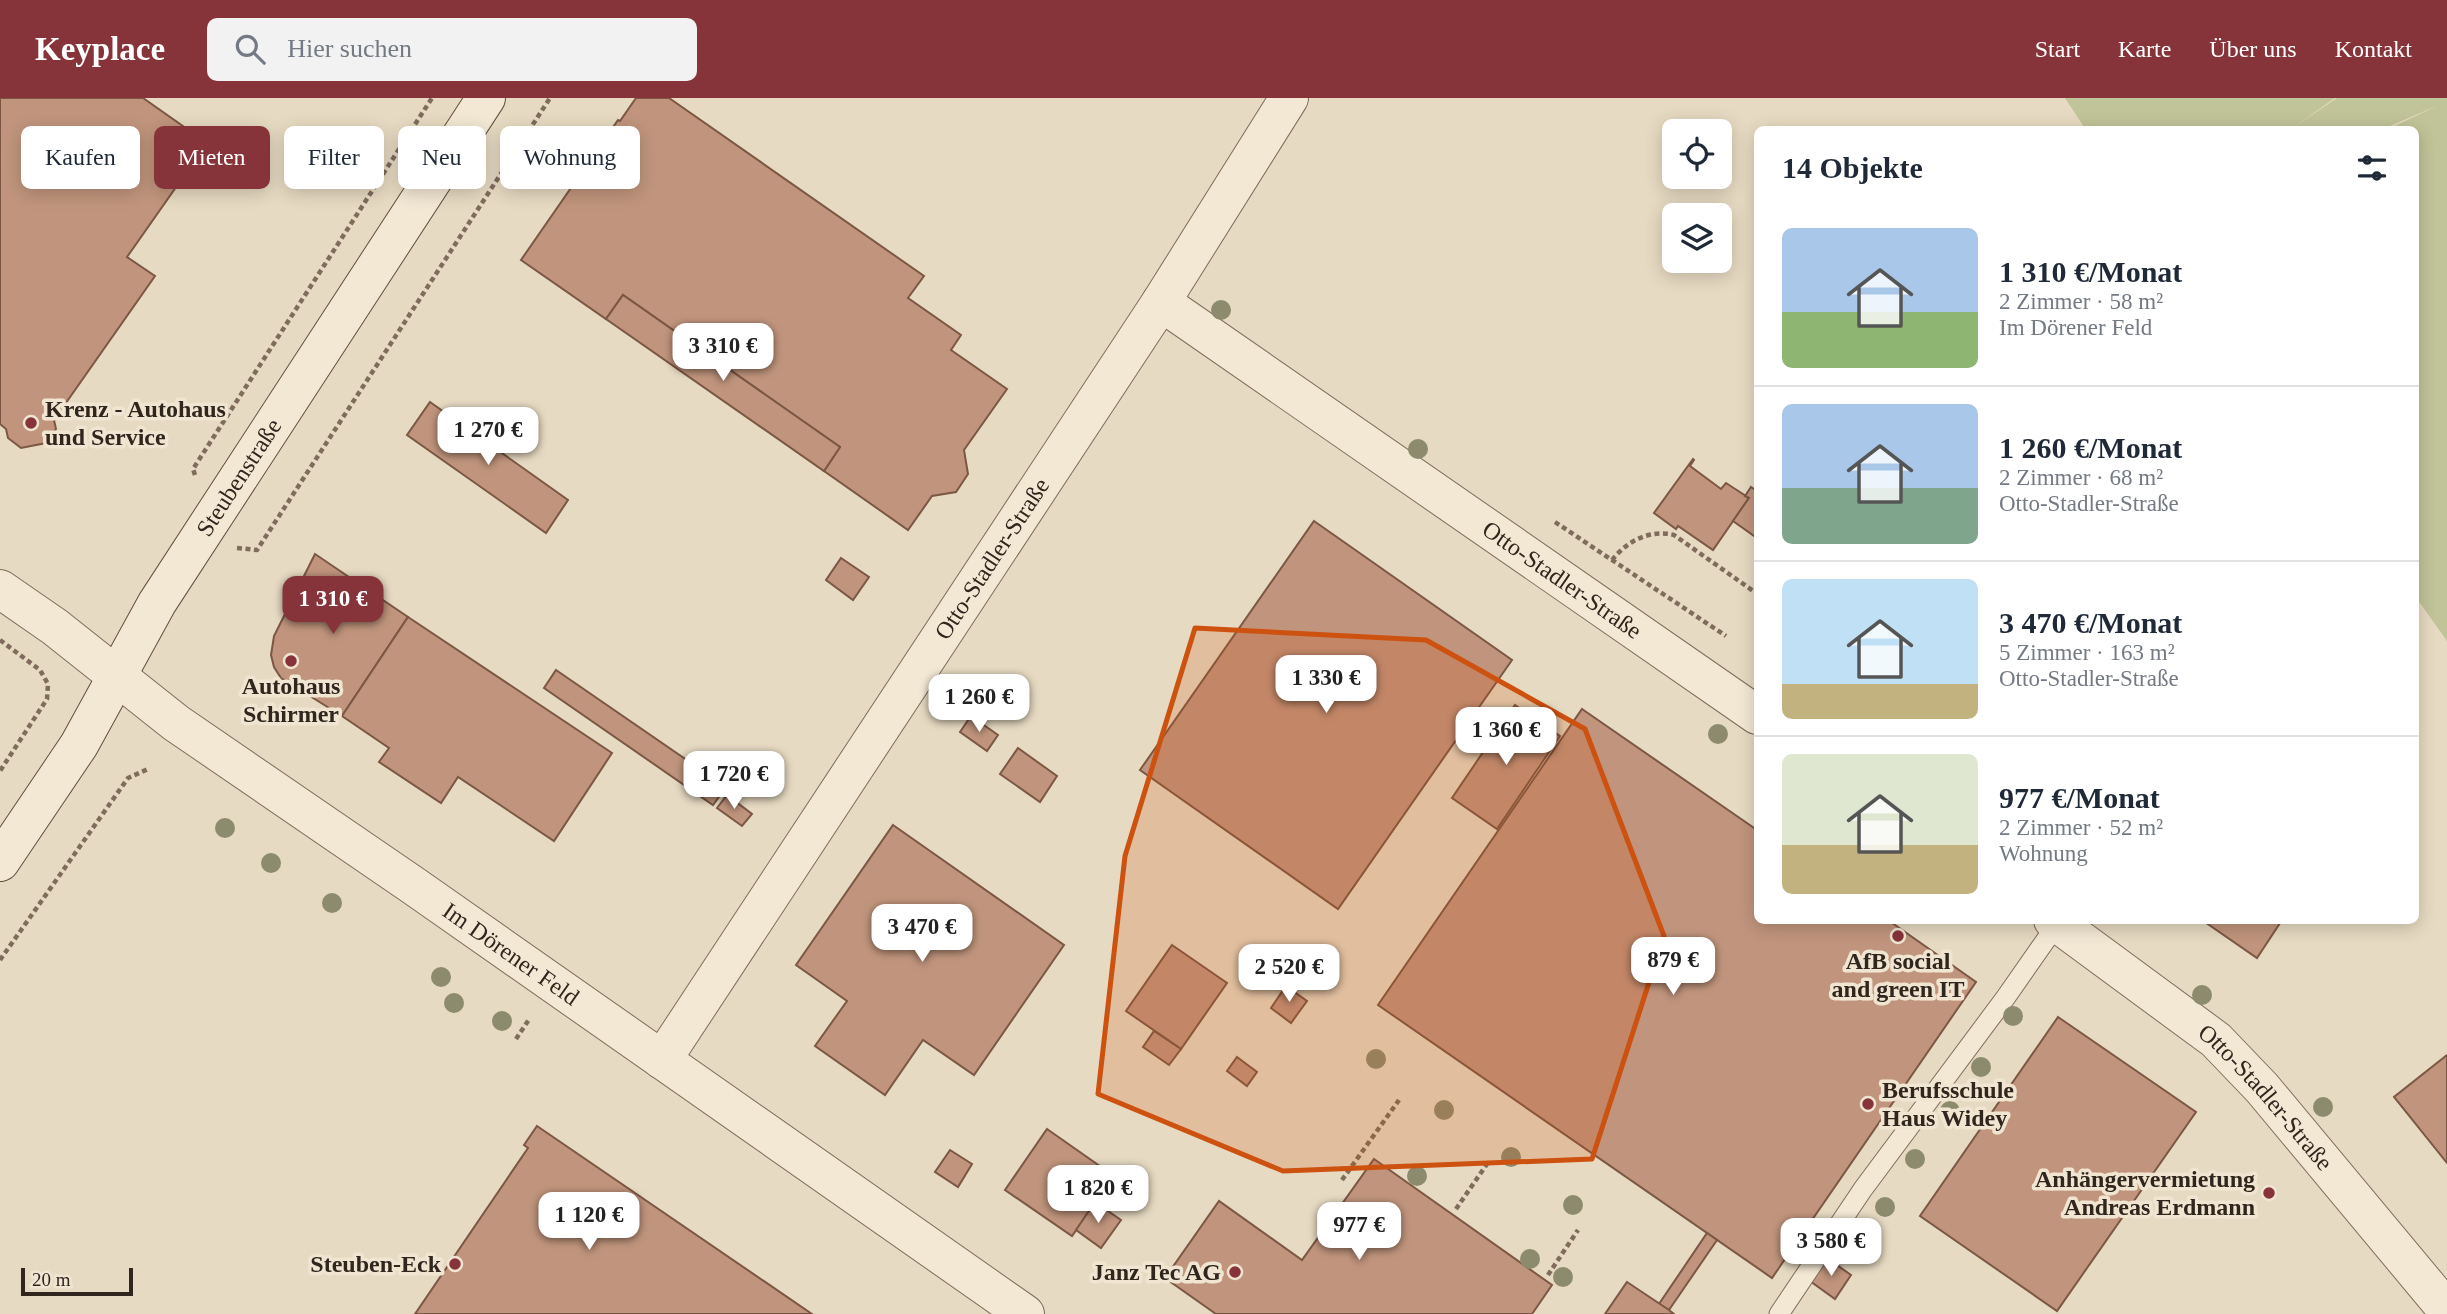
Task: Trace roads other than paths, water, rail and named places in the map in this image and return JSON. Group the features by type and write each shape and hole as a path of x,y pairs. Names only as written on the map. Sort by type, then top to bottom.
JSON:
{"street":[{"name":"Steubenstraße","path":"0,862 79,745 158,603 486,98"},
{"name":"Otto-Stadler-Straße","path":"662,1060 1161,302 1289,98"},
{"name":"Otto-Stadler-Straße","path":"1161,302 1754,713"},
{"name":"Im Dörener Feld","path":"0,589 55,627 176,723 414,886 1025,1314"},
{"name":"Otto-Stadler-Straße","path":"2058,924 2216,1041 2262,1088 2447,1310"}],"lane":[{"path":"1779,1314 1863,1189 2006,997 2054,924"}],"place":[{"name":"Krenz - Autohaus und Service","path":"31,423"},
{"name":"Autohaus Schirmer","path":"291,661"},
{"name":"AfB social and green IT","path":"1898,936"},
{"name":"Berufsschule Haus Widey","path":"1868,1104"},
{"name":"Anhängervermietung Andreas Erdmann","path":"2269,1193"},
{"name":"Steuben-Eck","path":"455,1264"},
{"name":"Janz Tec AG","path":"1235,1272"}]}
